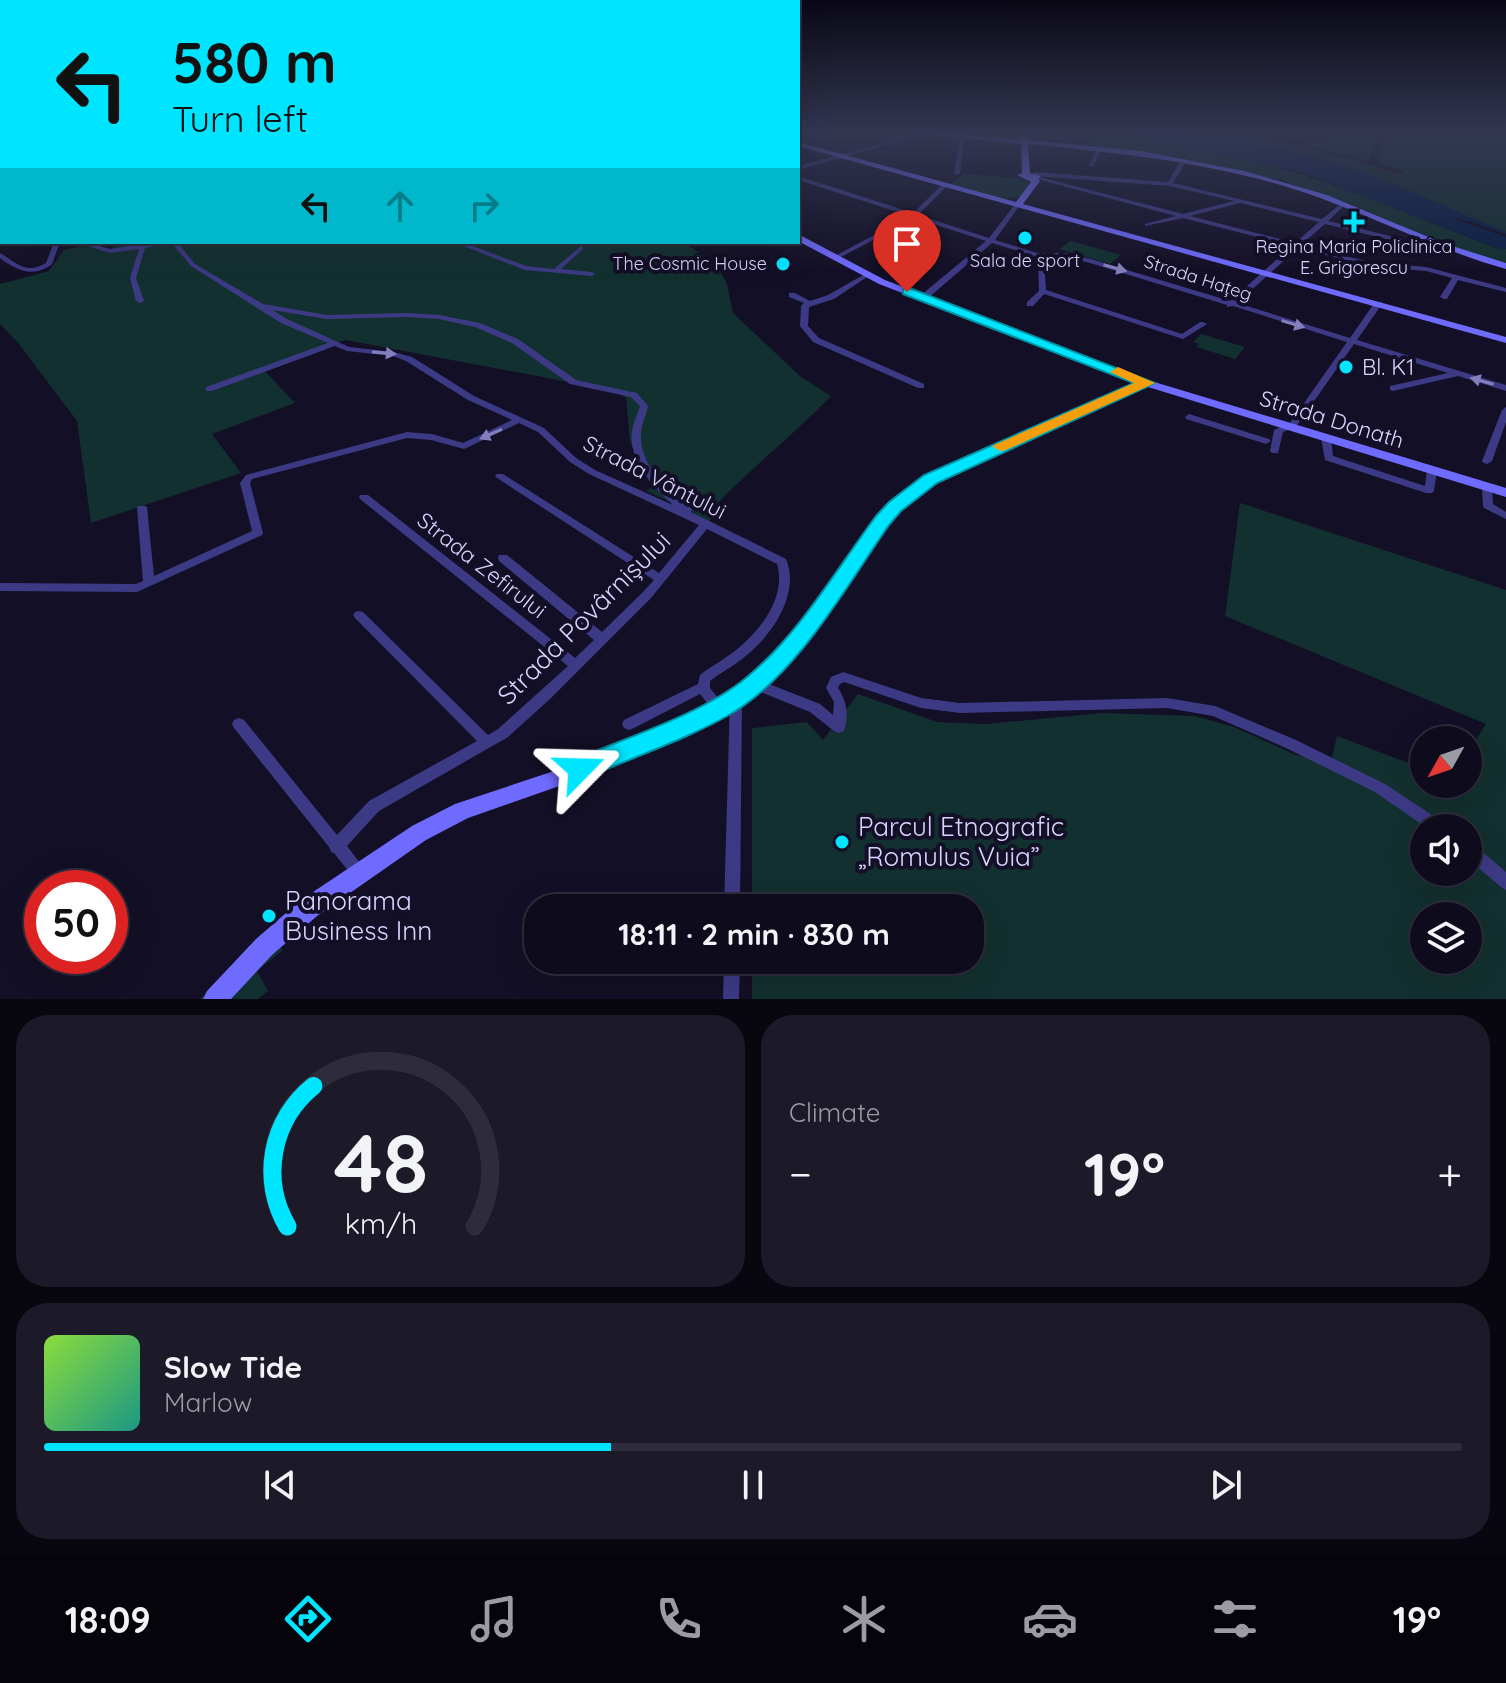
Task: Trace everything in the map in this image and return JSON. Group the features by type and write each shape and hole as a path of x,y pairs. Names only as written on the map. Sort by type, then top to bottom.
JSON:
{"main road":[{"path":"927,179 1506,340"},
{"path":"1018,204 1034,186 1034,179"},
{"path":"1263,179 1343,204 1440,245 1506,266"},
{"name":"Strada Donath","path":"800,238 867,275 1147,383 1506,493"},
{"path":"225,995 280,932 358,872 410,838 462,811 558,778 736,699 791,646 883,520 912,493 946,471 1147,383"}],"street":[{"name":"Strada Hațeg","path":"800,179 1036,255 1074,256 1506,388"},
{"path":"1041,179 1375,266 1420,268 1506,290"},
{"path":"1077,179 1170,184 1423,246 1440,245"},
{"path":"1170,184 1173,179"},
{"path":"835,258 915,215 946,184"},
{"path":"1147,225 1240,201"},
{"path":"923,298 991,240 1018,204"},
{"path":"1230,305 1343,204"},
{"path":"0,255 18,269 38,270 49,264 56,244"},
{"path":"86,244 110,251 159,244"},
{"name":"Strada Vântului","path":"176,244 193,265 261,306 356,352 402,356 471,398 541,430 581,466 777,559 785,568 782,596 757,637 743,652 708,675 703,687"},
{"path":"461,244 521,267 592,274"},
{"path":"1420,268 1418,248 1423,246"},
{"path":"140,301 133,278 142,248"},
{"path":"557,269 581,248"},
{"path":"1030,304 1043,291 1041,260 1036,255"},
{"path":"867,275 831,297 805,306 804,326 816,340 921,386"},
{"path":"1444,297 1456,277"},
{"path":"1043,291 1183,337 1203,324"},
{"path":"792,295 809,303"},
{"path":"1275,451 1279,430 1291,427 1378,304"},
{"path":"261,306 327,317 407,315 439,317 477,325 515,341 573,382 634,395 644,406 636,438 646,464 661,488 702,523"},
{"path":"209,389 334,344"},
{"path":"1393,388 1457,374"},
{"path":"1487,461 1506,410"},
{"path":"1189,417 1266,441"},
{"path":"0,587 132,589 254,536 259,530 245,479 407,435 432,437 464,446 517,421"},
{"path":"1326,438 1328,458 1429,491 1432,470"},
{"path":"500,476 661,579"},
{"path":"1487,487 1488,506 1506,516"},
{"name":"Strada Zefirului","path":"364,497 575,665"},
{"path":"142,508 149,583"},
{"name":"Strada Povârnișului","path":"336,847 354,824 386,798 503,733 603,640 661,579 702,523"},
{"path":"503,558 603,640"},
{"path":"359,615 486,742"},
{"path":"755,684 815,708 839,727 840,701 832,688 835,681 843,677 921,703 960,708 1190,705 1241,721 1291,744 1380,788 1418,814"},
{"path":"629,724 703,687 720,708"},
{"path":"732,894 736,699"},
{"path":"239,724 358,872"},
{"path":"1482,861 1506,882"},
{"path":"731,999 732,974"}],"green space":[{"path":"958,179 1020,179 1030,184 1023,196 1005,199 952,184"},
{"path":"1273,179 1312,179 1498,249 1496,246 1506,249 1506,263 1452,247 1351,204"},
{"path":"1374,179 1506,179 1506,232"},
{"path":"1071,241 1121,255 1110,264 1059,249"},
{"path":"122,244 126,244 128,249 157,244 686,244 716,264 727,284 733,313 801,377 831,396 718,503 722,508 707,523 693,512 646,491 652,487 630,442 626,398 616,391 346,340 261,367 295,403 212,434 241,473 91,523 77,421 19,344 0,324 0,284 49,271 64,250 88,245 113,250 113,246"},
{"path":"1201,334 1245,347 1235,359 1196,347 1199,344 1193,342"},
{"path":"1240,503 1506,590 1506,999 752,999 752,974 984,974 984,894 752,894 752,728 807,722 823,740 858,694 937,722 986,724 1102,713 1195,716 1234,727 1296,755 1331,761 1337,736 1410,764 1410,798 1482,798 1482,730 1486,724 1225,616"},
{"path":"266,935 283,950 257,971 268,991 258,999 200,999"}],"water":[{"path":"1318,179 1378,179 1400,187 1506,232 1448,217 1506,237 1506,249 1498,247 1506,252"}],"slow traffic":[{"path":"1000,446 1147,383 1118,372"}],"place":[{"name":"Regina Maria Policlinica E. Grigorescu","path":"1354,222"},
{"name":"Sala de sport","path":"1025,238"},
{"name":"The Cosmic House","path":"783,264"},
{"name":"Bl. K1","path":"1346,367"},
{"name":"Parcul Etnografic „Romulus Vuia”","path":"842,842"},
{"name":"Panorama Business Inn","path":"269,916"}],"route":[{"path":"580,769 720,708 755,684 791,646 883,520 895,506 930,479 1147,383 907,292"}]}
